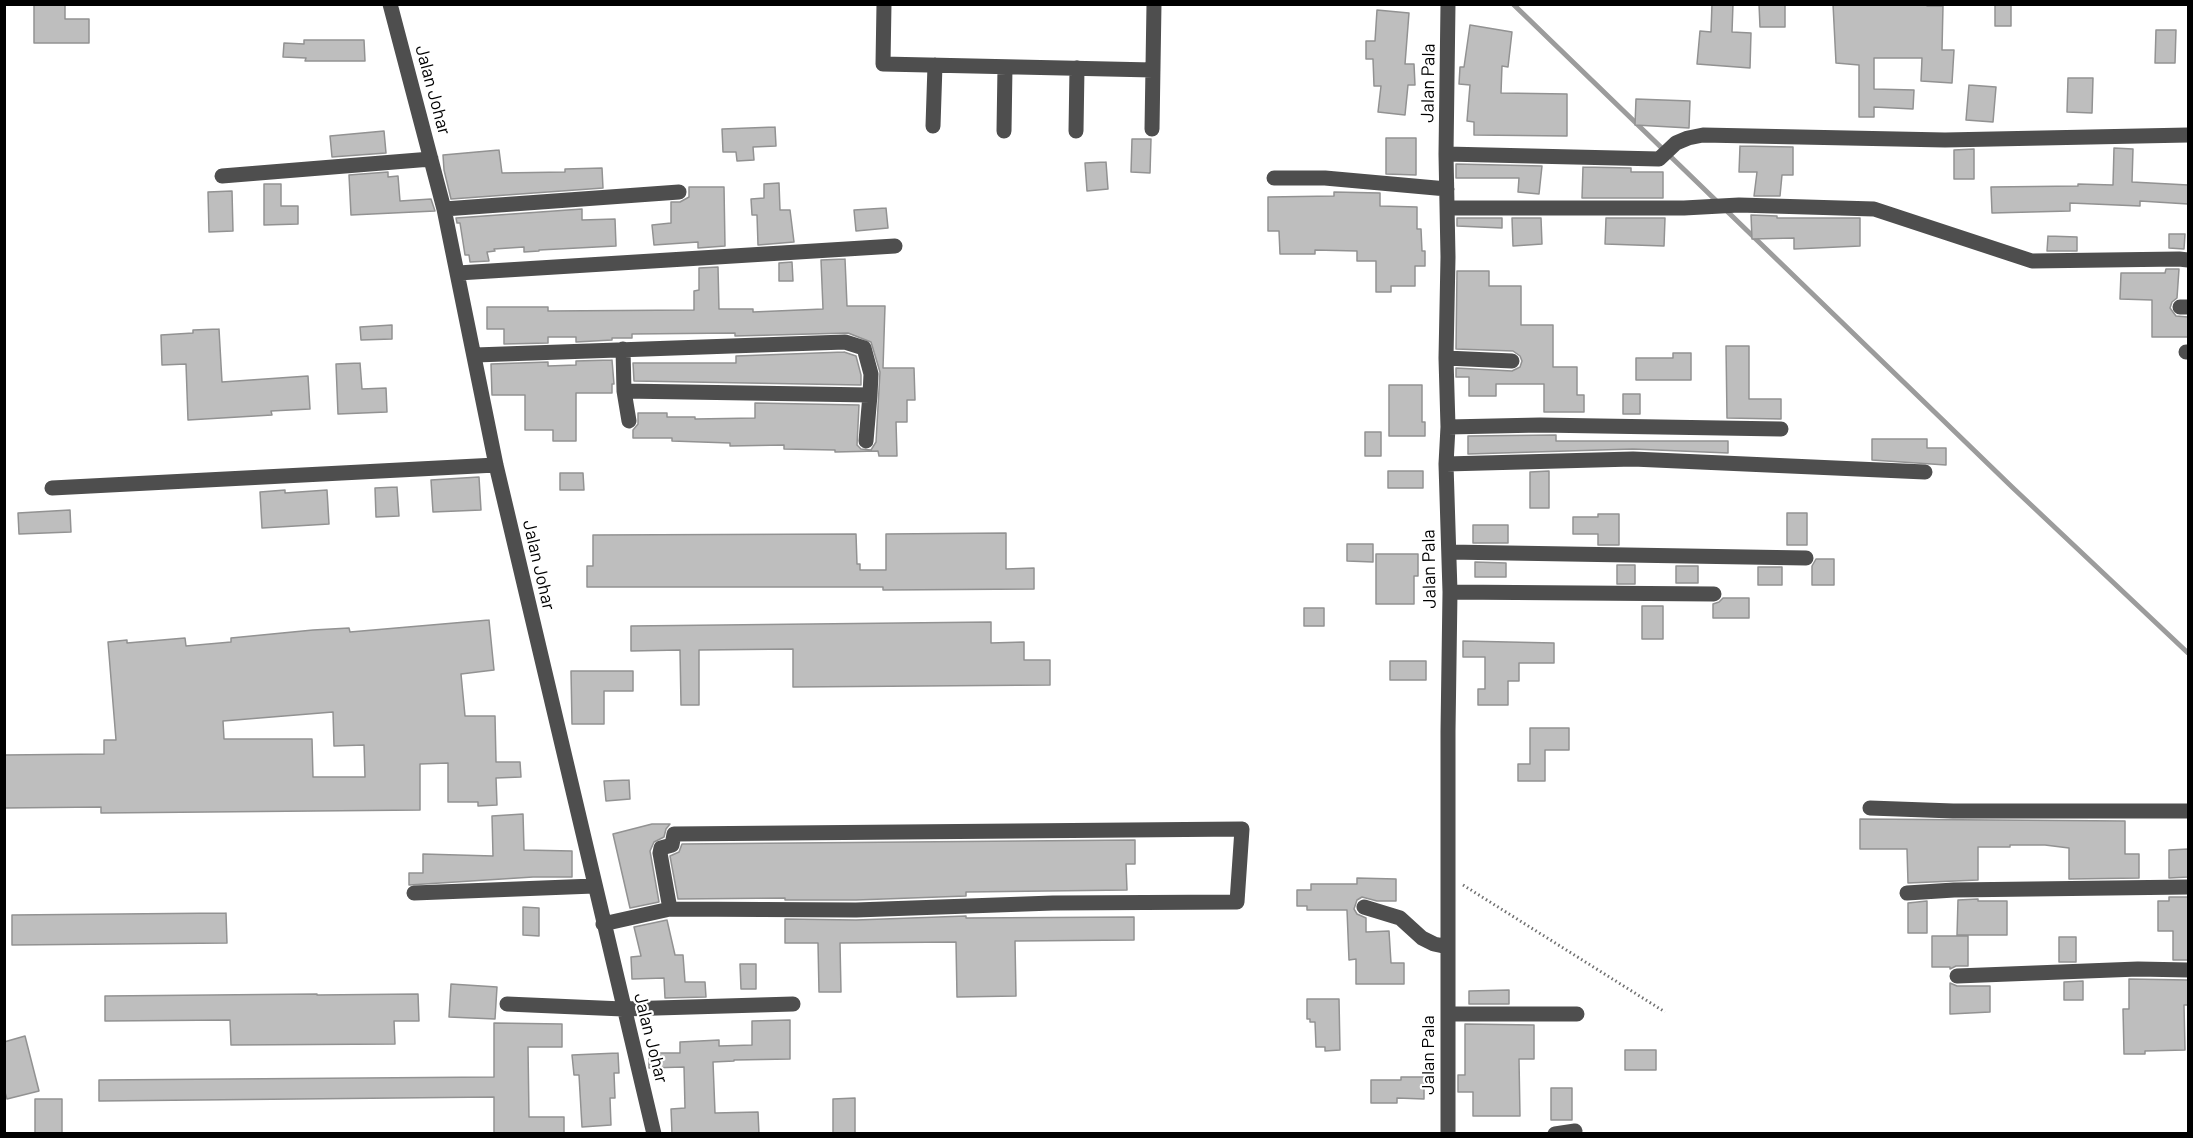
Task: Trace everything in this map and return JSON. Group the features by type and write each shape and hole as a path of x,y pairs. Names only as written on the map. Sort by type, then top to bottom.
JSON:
{"street":[{"name":"Jalan Johar","path":"390,4 444,209 475,355 495,465 654,1134"},
{"path":"884,4 883,64 1153,70"},
{"path":"1152,129 1154,4"},
{"name":"Jalan Pala","path":"1448,4 1446,154 1448,257 1446,464 1450,592 1448,1134"},
{"path":"933,126 935,65"},
{"path":"1004,131 1005,67"},
{"path":"1076,131 1077,68"},
{"path":"1446,154 1659,159 1676,143 1703,135 1945,140 2188,135"},
{"path":"222,176 431,159"},
{"path":"1274,178 1325,178 1447,189"},
{"path":"444,209 679,192"},
{"path":"1447,208 1684,208 1739,205 1874,209 2032,261 2188,260"},
{"path":"458,273 895,246"},
{"path":"475,355 845,342 860,345 867,352 871,374 866,441"},
{"path":"623,349 624,391 629,421"},
{"path":"1446,358 1512,360"},
{"path":"624,391 870,395"},
{"path":"1448,428 1540,426 1781,429"},
{"path":"1446,464 1633,459 1925,472"},
{"path":"52,488 495,465"},
{"path":"1449,552 1806,558"},
{"path":"1450,592 1714,594"},
{"path":"1870,808 1964,811 2188,811"},
{"path":"603,924 670,909 1053,908 1237,902 1242,829 674,834 672,845 661,848 660,854 670,909"},
{"path":"414,893 594,886"},
{"path":"1907,893 1953,890 2188,887"},
{"path":"1364,907 1400,918 1422,938 1448,947"},
{"path":"1957,976 2138,969 2188,970"},
{"path":"507,1004 623,1009 793,1004"},
{"path":"1448,1014 1577,1014"},
{"path":"1555,1134 1575,1131"}],"path":[{"path":"1449,876 1665,1012"}],"building":[{"path":"34,4 65,4 65,19 89,19 89,43 34,43"},
{"path":"1712,4 1733,4 1732,32 1751,33 1750,68 1697,64 1700,31 1711,32"},
{"path":"1759,4 1785,4 1785,27 1760,27"},
{"path":"1833,4 1943,6 1942,50 1954,50 1952,83 1921,81 1922,58 1874,58 1874,89 1914,90 1913,109 1874,107 1874,117 1859,117 1859,65 1836,63"},
{"path":"1995,4 2011,4 2011,26 1995,26"},
{"path":"1377,10 1409,13 1405,64 1414,64 1415,85 1408,85 1405,115 1378,112 1381,86 1374,86 1373,59 1366,59 1366,41 1375,41"},
{"path":"1470,25 1512,32 1508,67 1502,66 1501,93 1567,94 1567,136 1474,135 1474,122 1467,121 1470,85 1459,84 1460,67 1464,67"},
{"path":"2156,30 2176,30 2175,63 2155,63"},
{"path":"304,40 364,40 365,61 305,61 306,58 283,57 284,43 304,44"},
{"path":"2068,78 2093,78 2092,113 2067,112"},
{"path":"1969,85 1996,87 1993,122 1966,120"},
{"path":"1636,99 1690,101 1689,128 1635,125"},
{"path":"775,127 776,146 753,147 754,160 737,161 736,152 723,152 722,129"},
{"path":"384,131 386,153 332,157 330,136"},
{"path":"1386,138 1416,138 1416,175 1386,174"},
{"path":"1132,139 1151,139 1150,173 1131,172"},
{"path":"1740,146 1793,147 1793,175 1782,175 1780,196 1754,196 1757,172 1739,172"},
{"path":"2114,148 2133,149 2132,182 2188,185 2188,204 2140,201 2140,206 2070,203 2070,211 1992,213 1991,187 2113,185"},
{"path":"1974,149 1974,179 1954,179 1954,150"},
{"path":"499,150 502,173 565,172 565,169 602,168 603,188 451,199 443,155"},
{"path":"1106,162 1108,189 1087,191 1085,163"},
{"path":"1456,164 1542,166 1539,194 1518,192 1519,178 1456,178"},
{"path":"1583,167 1631,168 1631,172 1663,172 1663,198 1582,198"},
{"path":"388,172 388,177 398,176 400,201 431,199 435,211 351,215 349,175"},
{"path":"779,183 780,210 790,210 794,242 758,245 757,215 752,215 751,199 764,198 764,184"},
{"path":"264,184 281,184 281,206 298,206 298,224 264,225"},
{"path":"689,187 724,187 725,246 698,248 698,242 654,245 652,225 671,223 671,202 680,202 689,197"},
{"path":"232,191 233,231 209,232 208,192"},
{"path":"1334,192 1380,193 1380,206 1417,207 1417,229 1421,229 1425,266 1415,266 1415,286 1391,286 1391,292 1376,292 1376,261 1357,261 1357,251 1315,250 1315,254 1280,254 1279,231 1268,231 1268,197 1334,196"},
{"path":"886,208 888,228 856,231 854,210"},
{"path":"582,209 582,220 615,219 616,246 524,252 524,247 494,249 495,251 487,252 489,261 470,262 469,255 465,255 460,223 457,223 456,218"},
{"path":"1751,215 1777,216 1777,218 1860,218 1860,246 1794,249 1794,238 1752,239"},
{"path":"1457,218 1502,218 1502,228 1457,226"},
{"path":"1512,218 1541,218 1542,244 1513,246"},
{"path":"1606,218 1665,218 1664,246 1605,244"},
{"path":"2169,234 2185,234 2184,249 2169,248"},
{"path":"2048,236 2077,237 2077,251 2047,251"},
{"path":"845,259 847,306 885,306 883,368 914,368 915,400 907,400 907,422 896,422 897,456 879,456 878,451 835,452 835,450 784,449 784,445 730,446 730,443 672,441 672,438 633,438 633,430 638,424 638,413 667,413 667,417 695,417 695,419 755,418 755,403 859,405 857,445 861,449 871,450 876,442 880,372 871,342 848,333 735,336 735,333 632,334 632,338 612,338 612,340 576,342 576,337 548,337 548,343 504,344 504,329 487,329 487,307 548,307 548,311 694,310 694,291 699,290 699,268 718,267 719,309 753,309 753,312 823,309 821,260"},
{"path":"792,262 793,281 779,281 779,263"},
{"path":"2166,269 2179,269 2177,298 2172,302 2170,308 2176,316 2188,317 2188,337 2152,337 2152,300 2120,299 2121,273 2165,273"},
{"path":"1457,271 1489,271 1489,286 1521,286 1521,325 1553,325 1553,367 1577,367 1577,395 1584,395 1584,412 1544,412 1544,384 1496,384 1496,396 1469,396 1469,377 1456,377 1456,368 1512,371 1520,367 1522,361 1520,356 1513,351 1456,349"},
{"path":"392,325 392,339 361,340 360,327"},
{"path":"219,329 222,382 308,376 310,409 271,411 272,415 188,420 186,364 162,365 161,335"},
{"path":"1726,346 1749,346 1749,399 1781,399 1781,419 1727,418"},
{"path":"844,352 856,356 861,385 634,381 633,363 736,363 736,356"},
{"path":"1673,353 1691,353 1691,380 1636,380 1636,358 1673,358"},
{"path":"612,360 614,384 612,384 612,393 576,393 576,441 553,441 553,430 525,430 525,395 492,395 491,364 548,362 548,366 576,365 576,361"},
{"path":"360,363 362,389 386,388 387,412 338,414 336,364"},
{"path":"1389,385 1422,385 1422,422 1425,422 1425,436 1389,436"},
{"path":"1623,394 1640,394 1640,414 1623,414"},
{"path":"1365,432 1381,432 1381,456 1365,456"},
{"path":"1556,435 1556,441 1728,441 1728,453 1633,449 1468,454 1468,436"},
{"path":"1872,439 1927,439 1927,448 1946,448 1946,465 1872,460"},
{"path":"1388,471 1423,471 1423,488 1388,488"},
{"path":"1549,471 1549,508 1530,508 1530,472"},
{"path":"560,473 583,473 584,490 560,490"},
{"path":"479,477 481,510 433,512 431,480"},
{"path":"397,487 399,516 376,517 375,488"},
{"path":"285,490 285,493 327,490 329,524 262,528 260,492"},
{"path":"70,510 71,532 19,534 18,513"},
{"path":"1787,513 1807,513 1807,545 1787,545"},
{"path":"1598,514 1619,514 1619,545 1598,545 1598,534 1573,534 1573,517 1598,517"},
{"path":"1473,525 1508,525 1508,543 1473,543"},
{"path":"1006,533 1006,569 1034,568 1034,589 587,587 587,566 593,566 593,535 856,534 857,564 860,564 860,570 886,570 886,534"},
{"path":"1347,544 1373,544 1373,562 1347,561"},
{"path":"1376,554 1418,554 1418,576 1414,576 1414,604 1376,604"},
{"path":"1816,559 1834,559 1834,585 1812,585 1812,566"},
{"path":"1475,562 1506,563 1506,577 1475,577"},
{"path":"1617,565 1635,565 1635,584 1617,584"},
{"path":"1676,566 1698,566 1698,583 1676,583"},
{"path":"1758,567 1782,567 1782,585 1758,585"},
{"path":"1723,598 1749,598 1749,618 1713,618 1713,604"},
{"path":"1642,606 1663,606 1663,639 1642,639"},
{"path":"1304,608 1324,608 1324,626 1304,626"},
{"path":"489,620 494,670 461,674 465,716 495,716 496,762 520,762 521,777 496,778 497,805 478,806 478,802 448,802 448,763 420,764 420,810 101,813 101,807 4,808 4,755 104,754 104,740 116,740 108,642 127,640 127,643 185,638 186,646 231,642 231,638 313,630 349,628 350,632","holes":["333,712 334,746 364,745 365,777 313,777 312,739 224,739 223,721"]},
{"path":"991,622 991,643 1024,642 1024,660 1050,660 1050,685 793,687 793,649 699,650 699,705 681,705 680,650 631,651 631,626"},
{"path":"1463,641 1554,643 1554,663 1519,663 1519,681 1508,681 1508,705 1478,705 1478,689 1485,689 1485,657 1463,657"},
{"path":"1390,661 1426,661 1426,680 1390,680"},
{"path":"571,671 633,671 633,691 604,691 604,724 572,724"},
{"path":"1530,728 1569,728 1569,750 1545,750 1545,781 1518,781 1518,764 1530,764"},
{"path":"629,780 630,799 606,801 604,781"},
{"path":"523,814 524,850 572,851 572,877 533,877 409,885 409,873 423,873 423,854 493,856 492,816"},
{"path":"1860,819 2125,821 2125,854 2139,854 2139,878 2069,879 2069,848 2010,845 2010,847 1978,847 1978,880 1908,883 1907,849 1860,849"},
{"path":"652,824 670,824 664,837 654,842 650,851 659,902 630,908 613,834"},
{"path":"1135,840 1135,864 1126,864 1127,890 966,892 966,896 856,900 678,899 670,856 679,852 682,844"},
{"path":"2188,849 2188,877 2169,878 2169,850"},
{"path":"1357,878 1396,879 1396,901 1377,901 1362,897 1357,900 1354,909 1357,914 1366,918 1366,932 1389,931 1391,963 1404,963 1404,984 1356,984 1356,959 1349,960 1347,910 1307,910 1307,906 1297,906 1297,890 1311,890 1311,884 1357,884"},
{"path":"2169,897 2188,897 2188,960 2173,960 2173,931 2158,931 2158,901 2169,901"},
{"path":"1978,899 1978,901 2007,901 2007,935 1957,935 1958,900"},
{"path":"1927,901 1927,933 1908,933 1908,903"},
{"path":"523,907 539,908 539,936 523,935"},
{"path":"226,913 227,943 12,945 12,915"},
{"path":"966,916 966,918 1134,917 1134,940 1015,941 1016,996 957,997 956,942 840,943 841,992 819,992 818,943 785,943 785,919 856,920"},
{"path":"667,920 675,955 683,955 685,982 705,982 706,997 665,998 664,978 632,979 631,957 641,956 634,927"},
{"path":"1932,936 1968,936 1968,966 1956,966 1950,969 1950,967 1932,967"},
{"path":"2059,937 2076,937 2076,962 2059,962"},
{"path":"740,964 756,964 756,989 741,989"},
{"path":"2129,979 2188,980 2188,1005 2184,1005 2185,1050 2124,1054 2123,1009 2129,1009"},
{"path":"2083,981 2083,1000 2064,1000 2064,982"},
{"path":"1950,983 1957,986 1990,986 1990,1012 1950,1014"},
{"path":"451,984 497,987 495,1019 449,1017"},
{"path":"1509,990 1509,1004 1469,1004 1469,991"},
{"path":"418,994 419,1021 394,1021 395,1044 231,1045 230,1020 105,1021 105,996"},
{"path":"1307,999 1339,999 1340,1050 1325,1051 1325,1047 1316,1047 1315,1022 1307,1019"},
{"path":"790,1020 790,1059 713,1062 715,1113 758,1112 759,1134 672,1134 671,1109 685,1108 684,1067 649,1068 649,1053 680,1053 680,1042 719,1040 719,1046 752,1045 752,1021"},
{"path":"494,1023 562,1024 562,1047 528,1047 529,1117 564,1117 564,1134 494,1134 494,1097 99,1101 99,1080 494,1077"},
{"path":"1465,1024 1534,1025 1534,1059 1519,1059 1520,1116 1473,1116 1473,1092 1458,1092 1458,1075 1465,1075"},
{"path":"25,1036 39,1091 7,1099 4,1089 4,1042"},
{"path":"1625,1050 1656,1050 1656,1070 1625,1070"},
{"path":"618,1053 619,1073 614,1073 615,1098 610,1098 611,1125 582,1127 579,1075 574,1075 572,1055"},
{"path":"1401,1077 1424,1077 1424,1099 1397,1098 1397,1103 1371,1103 1371,1080 1401,1080"},
{"path":"1551,1088 1572,1088 1572,1120 1551,1120"},
{"path":"855,1098 855,1134 833,1134 833,1099"},
{"path":"35,1099 62,1099 62,1134 35,1134"}],"waterway":[{"path":"1513,4 2012,487 2188,653"}]}
